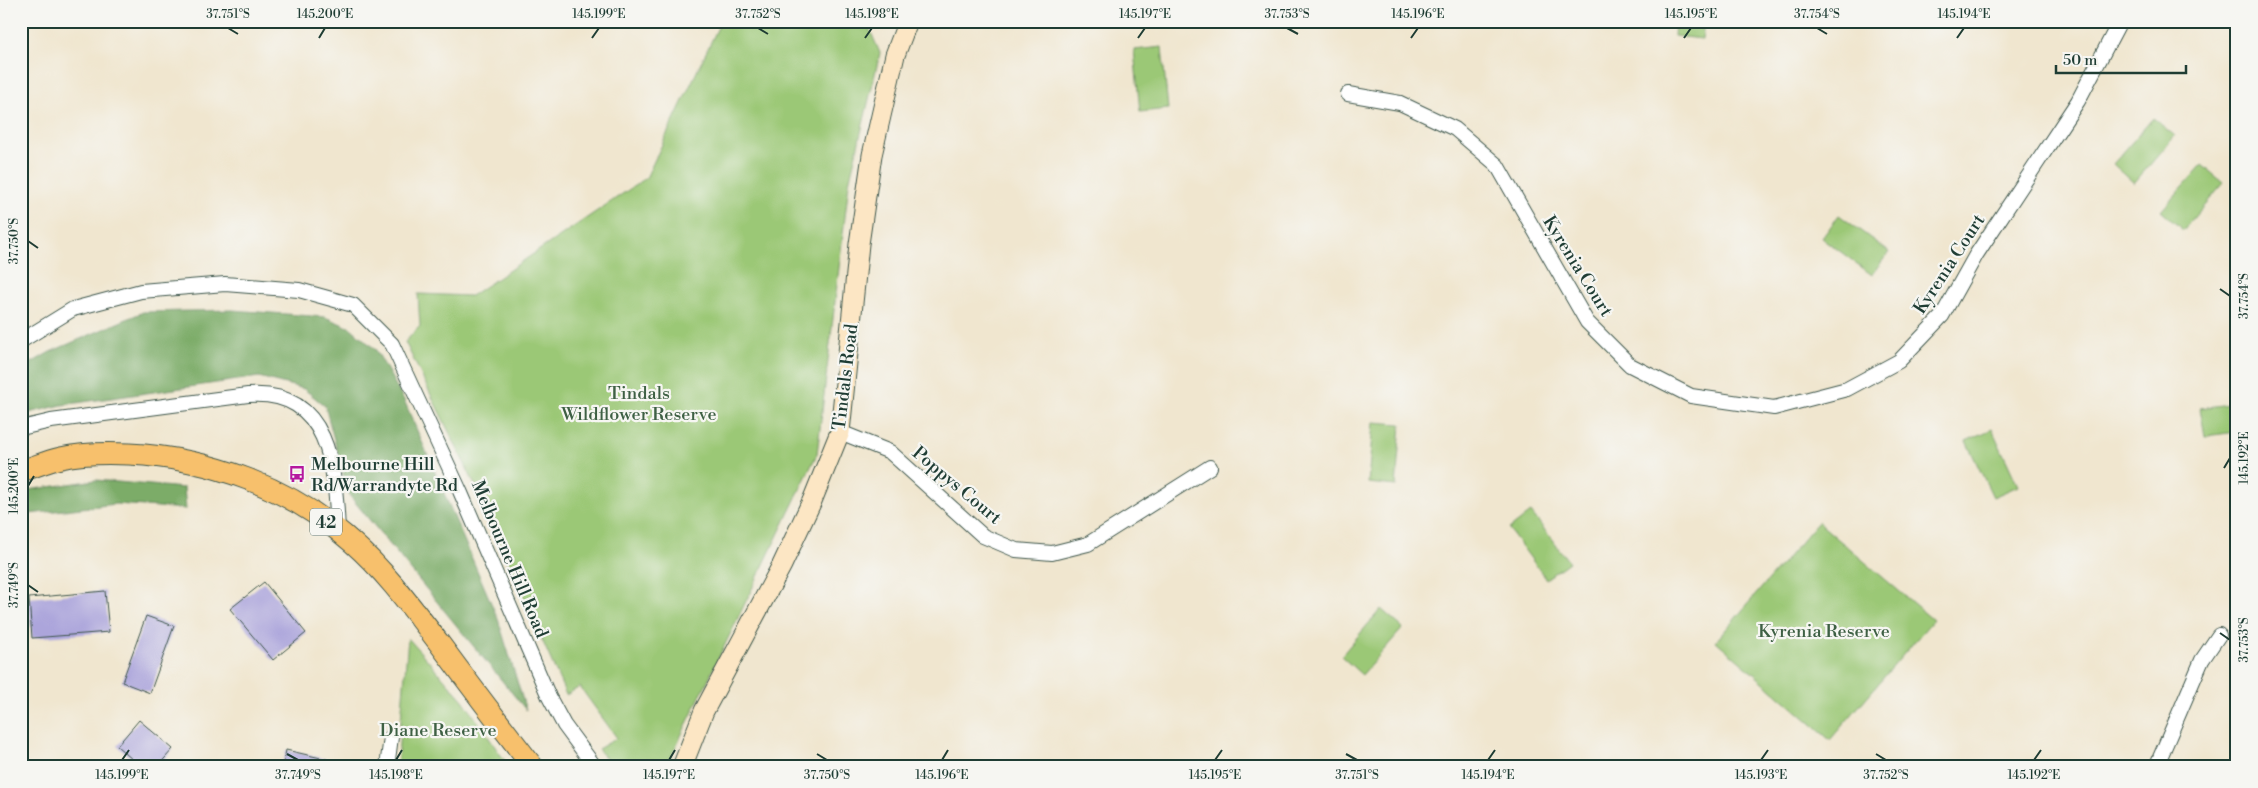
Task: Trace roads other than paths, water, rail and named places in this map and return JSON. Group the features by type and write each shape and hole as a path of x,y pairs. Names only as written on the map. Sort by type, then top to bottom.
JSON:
{"main road":[{"name":"Tindals Road","path":"682,767 712,695 782,565 812,501 840,432 859,244 872,155 895,55 908,21"},
{"name":"42","path":"21,471 62,458 95,454 144,455 188,462 232,473 267,487 300,504 338,530 366,555 398,590 533,767"},
{"name":"Tindals Road","path":"675,767 694,735"}],"street":[{"name":"Kyrenia Court","path":"1348,94 1400,103 1455,129 1497,165 1587,322 1630,365 1691,396 1774,408 1847,389 1890,366 1899,361 1942,316 1976,255 2078,100 2120,21"},
{"name":"Melbourne Hill Road","path":"21,341 73,309 141,291 224,284 299,290 353,304 392,344 460,491 549,697 564,725 595,767"},
{"path":"21,428 51,421 248,395 260,394 282,398 298,404 307,412 323,440 335,483 338,530"},
{"name":"Poppys Court","path":"840,432 890,452 983,536 1016,550 1052,553 1088,544 1210,466"},
{"path":"2156,767 2202,660 2219,635"},
{"path":"387,767 391,737"}],"place":[{"name":"Melbourne Hill Rd/Warrandyte Rd","path":"297,474"}],"park label":[{"name":"Tindals Wildflower Reserve","path":"639,403"},
{"name":"Kyrenia Reserve","path":"1824,631"},
{"name":"Diane Reserve","path":"438,730"}]}
